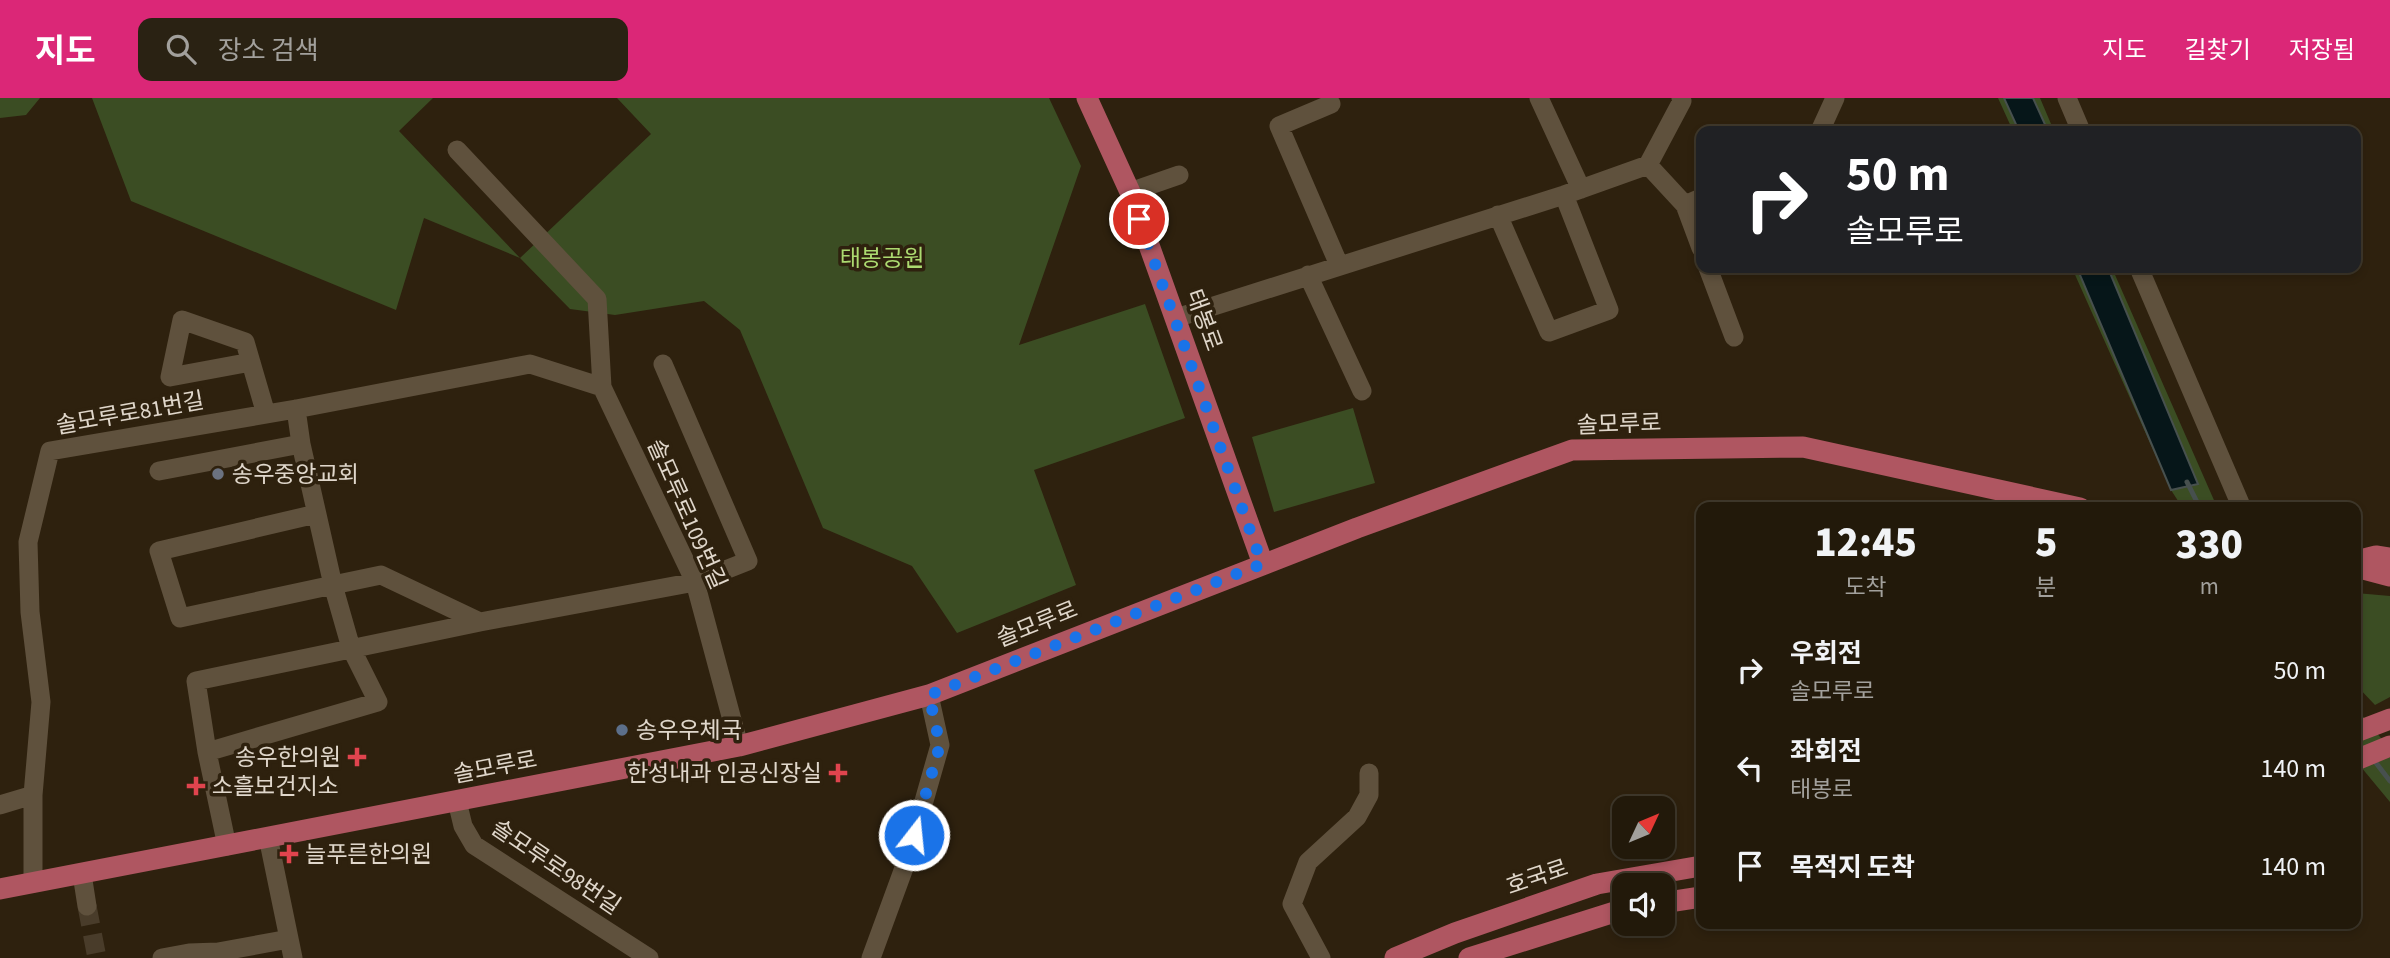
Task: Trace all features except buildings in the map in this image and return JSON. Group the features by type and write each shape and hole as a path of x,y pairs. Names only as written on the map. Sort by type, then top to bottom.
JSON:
{"main road":[{"name":"태봉로","path":"1087,98 1130,192 1262,564"},
{"name":"솔모루로","path":"0,889 739,746 875,711 929,695 1262,564 1572,450 1803,447 2053,502"},
{"path":"2361,560 2376,556 2390,558"},
{"path":"2361,569 2390,576"},
{"path":"2361,730 2390,719"},
{"path":"2361,758 2390,746"},
{"name":"호국로","path":"1395,958 1455,933 1597,884 1696,867"},
{"path":"1675,901 1696,898"},
{"path":"1469,958 1612,913"}],"street":[{"path":"1498,215 1549,332 1609,310 1573,192 1539,98"},
{"path":"1176,318 1573,192 1648,165 1682,101 1681,98"},
{"path":"1822,126 1835,98"},
{"path":"2067,98 2079,126"},
{"path":"1331,104 1279,126 1339,265"},
{"path":"457,150 597,299 603,387"},
{"path":"1648,165 1693,201 1696,219"},
{"path":"1130,192 1179,175"},
{"path":"1710,273 1734,337"},
{"path":"2141,273 2239,502"},
{"path":"1308,275 1362,391"},
{"path":"251,362 266,414"},
{"name":"솔모루로81번길","path":"33,883 33,795 41,702 30,612 28,542 50,451 296,409 530,364 603,387"},
{"path":"227,846 207,752 196,681 480,622 695,582 748,561 663,364"},
{"name":"솔모루로109번길","path":"603,387 695,582 739,746"},
{"path":"207,752 379,702 351,648 333,585 301,444 296,409"},
{"path":"159,471 301,444"},
{"path":"316,514 159,551 180,618 381,575 480,622"},
{"path":"871,958 908,857 940,745 929,695"},
{"path":"1321,958 1292,904 1308,862 1357,817 1369,795 1369,773"},
{"path":"0,805 33,795"},
{"name":"솔모루로98번길","path":"457,802 463,826 474,845 649,958"},
{"path":"162,958 189,953 216,955 291,948 268,837"},
{"path":"82,874 87,906"}],"green space":[{"path":"0,98 40,98 26,115 0,118"},
{"path":"92,98 433,98 399,131 520,258 424,218 396,310 131,201"},
{"name":"태봉공원","path":"617,98 1049,98 1081,166 1019,345 1145,304 1185,418 1034,470 1076,585 957,633 912,566 823,528 740,330 704,301 615,315 570,309 520,258 651,134"},
{"path":"1998,98 2040,98 2052,126 2011,126"},
{"path":"2074,273 2114,273 2215,502 2179,502"},
{"path":"1353,408 1375,483 1274,512 1252,437"},
{"path":"2361,593 2390,596 2390,697 2375,705 2361,690"},
{"path":"2361,714 2390,749 2390,802 2361,767"}],"shaded area":[{"path":"2004,98 2033,98 2046,126 2017,126"},
{"path":"2079,273 2110,273 2198,484 2171,490"}],"waterway":[{"path":"2187,482 2197,502"},
{"path":"2373,759 2390,781"}],"tunnel":[{"path":"87,906 97,958"}],"place":[{"name":"송우중앙교회","path":"218,474"},
{"name":"송우우체국","path":"622,730"},
{"name":"송우한의원","path":"357,757"},
{"name":"한성내과 인공신장실","path":"838,773"},
{"name":"소흘보건지소","path":"196,786"},
{"name":"늘푸른한의원","path":"289,854"}],"route":[{"path":"914,835 940,745 929,695 1262,564 1139,219"}]}
